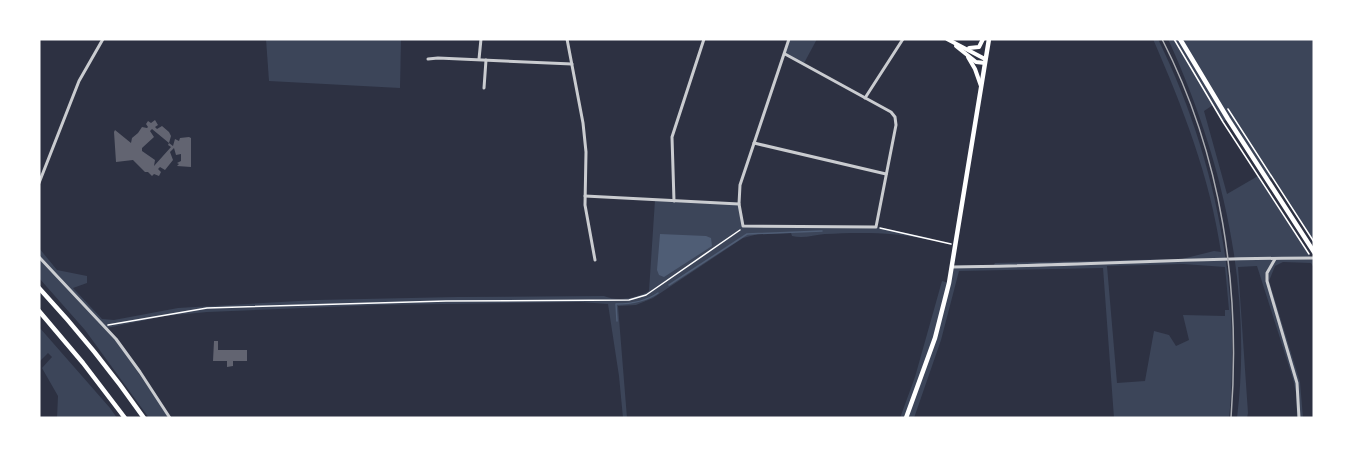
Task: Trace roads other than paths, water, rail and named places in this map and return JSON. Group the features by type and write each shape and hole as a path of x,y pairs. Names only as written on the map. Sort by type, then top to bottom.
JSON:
{"main road":[{"path":"949,40 973,49 979,47 983,39"},
{"path":"906,418 935,338 952,267 988,39"},
{"path":"1180,39 1228,119 1314,252"},
{"path":"949,40 976,62 985,61"},
{"path":"949,40 985,61"},
{"path":"968,57 981,86"},
{"path":"39,288 96,353 144,418"},
{"path":"39,311 125,418"}],"street":[{"path":"39,183 79,81 103,39"},
{"path":"479,59 481,39"},
{"path":"567,39 583,123 586,152 585,196 595,260"},
{"path":"674,201 672,136 704,39"},
{"path":"785,54 891,112 895,117 896,125 876,227 743,226 739,204 740,185 789,39"},
{"path":"865,98 903,39"},
{"path":"428,60 438,58 479,59 572,64"},
{"path":"484,88 486,60"},
{"path":"754,143 886,174"},
{"path":"585,196 739,204"},
{"path":"39,256 129,356 170,418"},
{"path":"952,267 1314,258"},
{"path":"1275,259 1267,273 1267,281 1297,383 1299,418"}],"waterway":[{"path":"669,285 747,234 822,231"},
{"path":"617,321 616,304 638,302 658,293"}],"railway":[{"path":"1162,39 1183,84 1200,129 1223,224 1233,320 1231,418"}]}
